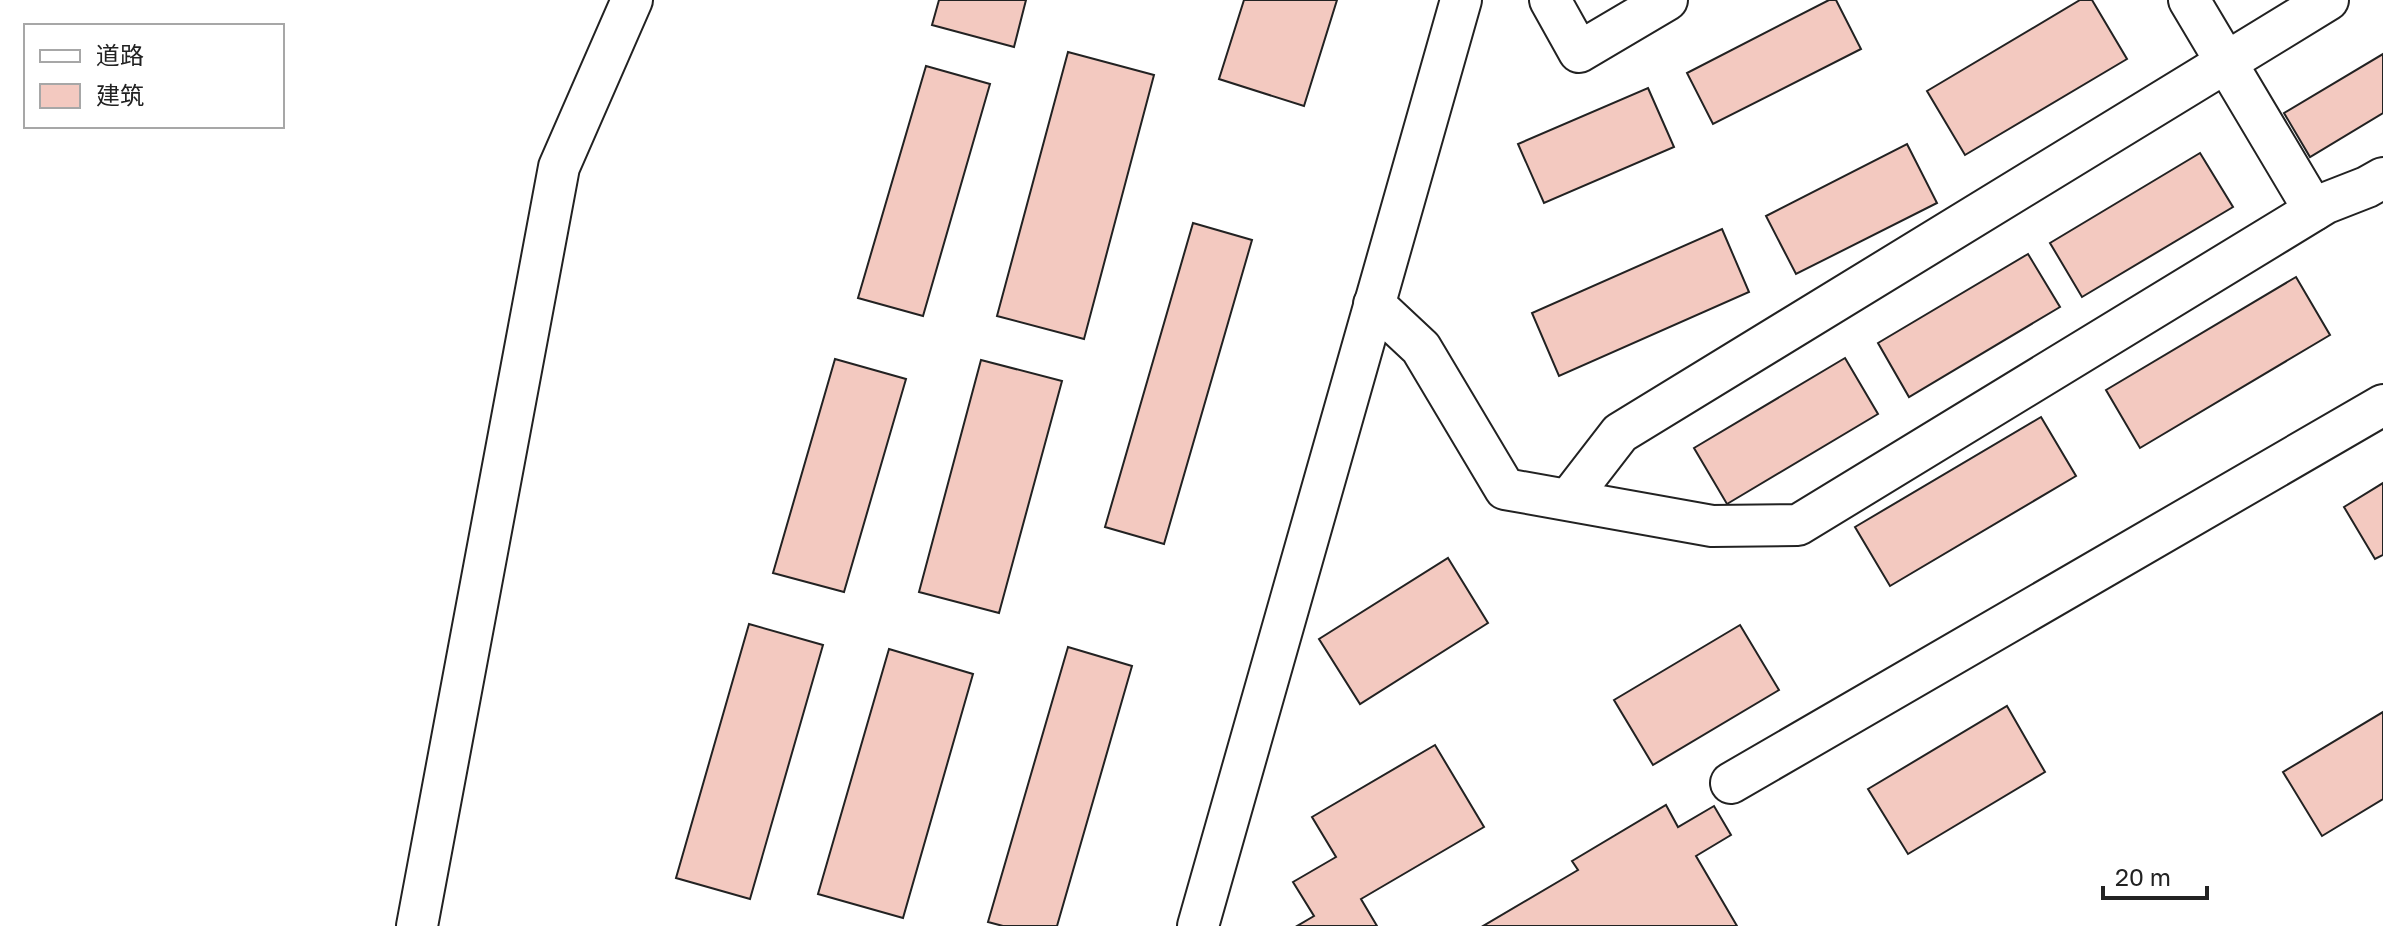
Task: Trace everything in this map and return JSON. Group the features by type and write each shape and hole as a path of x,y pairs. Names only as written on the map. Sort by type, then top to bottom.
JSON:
{"street":[{"path":"417,926 559,167 632,0"},
{"path":"1198,926 1461,0"},
{"path":"1550,0 1579,52 1667,0"},
{"path":"2189,0 2314,210"},
{"path":"1569,499 1620,433 2328,0"},
{"path":"1374,304 1421,348 1505,489 1712,526 1798,525 2314,210 2378,193"},
{"path":"1731,783 2383,405"}],"building":[{"path":"939,0 1026,0 1014,47 932,25"},
{"path":"1244,0 1337,0 1304,106 1219,79"},
{"path":"1829,0 1836,0 1861,49 1713,124 1687,73"},
{"path":"2080,0 2092,0 2127,59 1965,155 1927,91"},
{"path":"1068,52 1154,75 1084,339 997,316"},
{"path":"2383,54 2383,113 2310,157 2284,113"},
{"path":"926,66 990,84 923,316 858,298"},
{"path":"1648,88 1674,147 1544,203 1518,144"},
{"path":"1907,144 1937,203 1796,274 1766,216"},
{"path":"2200,153 2233,207 2082,297 2050,243"},
{"path":"1193,223 1252,240 1164,544 1105,527"},
{"path":"1722,229 1749,292 1559,376 1532,313"},
{"path":"2028,254 2060,307 1909,397 1878,343"},
{"path":"2296,277 2330,335 2140,448 2106,390"},
{"path":"1845,358 1878,414 1727,504 1694,448"},
{"path":"835,359 906,379 844,592 773,573"},
{"path":"981,360 1062,381 999,613 919,592"},
{"path":"2041,417 2076,476 1890,586 1855,527"},
{"path":"2383,483 2383,555 2375,559 2344,507"},
{"path":"1448,558 1488,623 1360,704 1319,639"},
{"path":"749,624 823,645 750,899 676,878"},
{"path":"1740,625 1779,690 1653,765 1614,700"},
{"path":"1068,647 1132,666 1057,926 1003,926 988,922"},
{"path":"889,649 973,674 903,918 818,894"},
{"path":"2007,706 2045,772 1908,854 1868,789"},
{"path":"2383,712 2383,799 2322,836 2283,772"},
{"path":"1435,745 1484,827 1361,899 1377,926 1297,926 1314,916 1293,882 1336,857 1312,817"},
{"path":"1666,805 1678,827 1714,806 1731,835 1696,856 1737,926 1483,926 1578,870 1572,861"}]}
